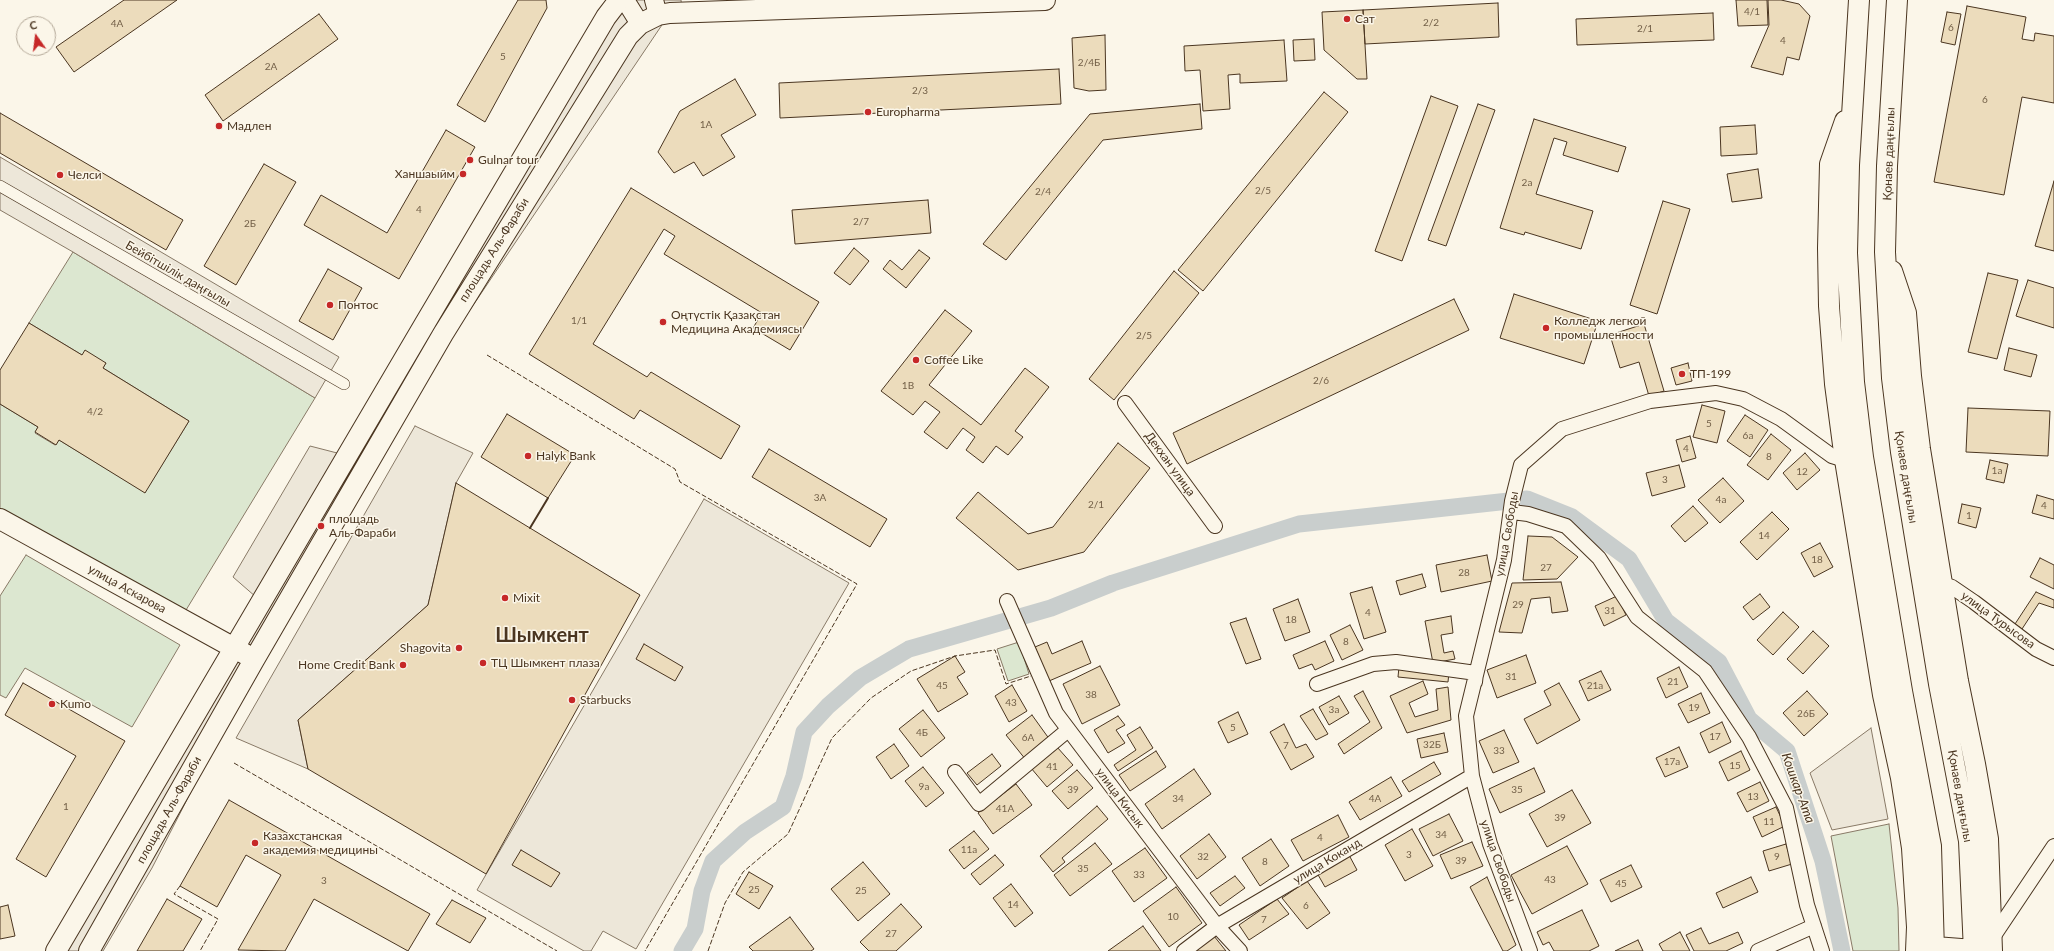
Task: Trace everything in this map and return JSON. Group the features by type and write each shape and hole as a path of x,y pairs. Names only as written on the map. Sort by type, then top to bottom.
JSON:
{"main road":[{"name":"площадь Аль-Фараби","path":"56,951 233,647 606,17 619,0"},
{"path":"656,8 756,11 1045,0"},
{"path":"1859,0 1849,165 1847,282 1854,382 1863,457 1902,691 1931,846 1928,950"},
{"name":"Қонаев даңғылы","path":"1897,0 1887,166 1885,252 1892,378 1901,452 1939,684 1969,841 1983,947"},
{"name":"площадь Аль-Фараби","path":"89,951 254,660 451,321 628,36 656,8"},
{"path":"1853,100 1830,164 1828,248 1829,306 1835,384 1844,460 1883,694 1901,778 1912,848 1918,927 1928,950"},
{"path":"1885,252 1906,313 1911,376 1920,449 1958,681 1975,764 1988,839 1983,947 1928,950"},
{"path":"1829,306 1847,282"},
{"name":"улица Аскарова","path":"0,519 254,660"},
{"path":"1963,805 1973,777 1975,764"}],"street":[{"path":"624,0 640,24"},
{"name":"Бейбітшілік даңғылы","path":"0,186 344,384"},
{"name":"улица Свободы","path":"1530,951 1490,844 1472,776 1466,716 1504,560 1512,512 1512,501 1521,465 1562,430 1650,401 1716,393 1743,399 1781,418 1832,456 1844,460"},
{"name":"Декхан улица","path":"1125,403 1214,526"},
{"path":"1512,512 1528,514 1566,526 1599,558 1637,617 1705,671 1749,737 1786,808 1807,905 1822,951"},
{"name":"улица Турысова","path":"1943,584 1952,586 2036,649 2054,658"},
{"name":"улица Кисык","path":"1007,601 1056,713 1217,926 1240,951"},
{"path":"1316,684 1373,664 1396,662 1476,673 1475,682"},
{"path":"955,772 980,804 1068,730"},
{"name":"улица Коканд","path":"1184,951 1217,926 1472,776"},
{"path":"1983,947 2054,846"},
{"path":"1758,951 1814,926"}],"green space":[{"path":"73,252 315,398 183,615 0,509 0,404 38,427 35,433 55,445 59,440 145,492 189,421 103,368 106,363 82,355 29,323"},
{"path":"26,555 180,645 132,727 25,668 6,698 0,695 0,596"},
{"path":"1019,642 1029,674 1008,681 997,649"},
{"path":"1889,824 1898,908 1899,951 1853,951 1831,836"}],"shaded area":[{"name":"площадь Аль-Фараби","path":"610,0 681,0 682,10 670,13 451,338 215,745 152,868 103,951 47,951 256,597 233,577 310,446 341,454"},
{"path":"0,157 339,357 315,398 73,252 0,210"},
{"path":"415,426 473,453 456,483 428,605 298,720 308,769 236,738"},
{"path":"704,499 849,583 636,949 603,931 591,951 584,951 477,890"},
{"path":"1871,728 1888,819 1832,830 1810,773"}],"building":[{"path":"124,0 177,0 74,72 56,47"},
{"path":"518,0 546,0 547,8 485,122 457,105"},
{"path":"1736,0 1767,0 1768,25 1738,26"},
{"path":"1768,0 1781,0 1799,4 1810,16 1799,60 1787,57 1783,75 1751,67 1769,25"},
{"path":"1498,3 1499,37 1365,44 1363,10"},
{"path":"1967,6 2026,17 2022,39 2034,41 2035,33 2054,36 2054,103 2022,97 2004,195 1934,182"},
{"path":"1363,10 1367,79 1357,79 1324,50 1322,12"},
{"path":"1947,12 1961,14 1955,45 1941,42"},
{"path":"1713,13 1714,40 1577,45 1576,19"},
{"path":"319,14 338,39 223,121 205,95"},
{"path":"1105,35 1106,90 1089,91 1074,88 1072,38"},
{"path":"1314,39 1315,60 1294,61 1293,40"},
{"path":"1284,40 1287,81 1240,83 1240,74 1228,75 1230,109 1203,111 1200,70 1185,71 1184,46"},
{"path":"1059,69 1061,104 780,118 779,83"},
{"path":"735,79 756,115 721,135 735,157 703,176 694,162 674,173 658,152 680,111"},
{"path":"1324,92 1348,112 1203,291 1178,270"},
{"path":"1431,96 1458,106 1402,261 1375,251"},
{"path":"1200,104 1202,129 1103,140 1006,260 983,244 1090,114"},
{"path":"1478,104 1495,110 1446,246 1428,240"},
{"path":"0,113 183,220 166,250 0,153"},
{"path":"1534,119 1626,147 1618,172 1563,155 1567,142 1554,138 1536,194 1593,211 1581,249 1525,232 1524,235 1500,228"},
{"path":"1755,125 1757,154 1721,156 1720,127"},
{"path":"446,130 475,147 399,279 304,225 321,195 387,233"},
{"path":"264,164 296,182 236,285 204,266"},
{"path":"1758,169 1762,198 1732,202 1727,174"},
{"path":"2054,181 2054,251 2035,246"},
{"path":"631,188 819,302 790,350 753,328 762,313 664,254 675,236 664,229 593,344 647,377 651,372 740,426 721,459 640,410 634,419 529,354"},
{"path":"928,200 931,233 795,244 792,210"},
{"path":"1663,201 1690,209 1657,314 1630,305"},
{"path":"854,248 869,261 850,285 834,273"},
{"path":"919,250 930,258 906,288 883,269 890,260 902,270"},
{"name":"Понтос","path":"328,269 362,288 333,340 299,321"},
{"path":"1174,271 1199,293 1114,400 1089,379"},
{"path":"1988,273 2018,280 1997,359 1968,352"},
{"path":"2028,280 2054,288 2054,328 2016,316"},
{"path":"1514,294 1598,321 1584,364 1500,338"},
{"path":"1454,299 1469,330 1187,464 1173,433"},
{"path":"945,310 972,331 929,385 981,425 1025,368 1049,387 1015,431 1023,437 1008,455 996,446 983,463 966,450 975,437 963,428 947,449 924,432 940,412 925,401 913,415 881,391"},
{"path":"29,323 82,355 85,350 106,363 103,368 189,421 145,493 59,440 56,445 35,432 38,427 0,404 0,370"},
{"path":"1644,324 1664,391 1649,396 1639,362 1620,368 1610,335"},
{"path":"2009,348 2037,355 2031,377 2004,370"},
{"name":"ТП-199","path":"1688,363 1692,381 1676,385 1671,368"},
{"path":"1702,405 1725,411 1717,443 1693,437"},
{"path":"1968,408 2050,411 2048,456 1966,452"},
{"name":"Halyk Bank","path":"507,414 575,455 548,498 481,457"},
{"path":"1745,415 1768,430 1750,457 1727,441"},
{"path":"1771,434 1791,450 1768,480 1747,465"},
{"path":"1690,436 1696,458 1682,462 1676,440"},
{"path":"1118,443 1150,468 1084,552 1018,570 956,518 978,492 1028,534 1053,527"},
{"path":"769,449 887,519 870,547 752,477"},
{"path":"1805,453 1820,470 1797,490 1783,473"},
{"path":"1990,460 2008,464 2004,483 1986,479"},
{"path":"1679,465 1685,487 1652,496 1646,473"},
{"path":"1723,478 1744,501 1720,523 1698,500"},
{"name":"ТЦ Шымкент плаза","path":"456,483 640,595 486,874 308,769 298,720 428,605"},
{"path":"2037,495 2054,500 2054,519 2032,513"},
{"path":"1962,504 1981,508 1976,528 1958,523"},
{"path":"1693,506 1708,523 1685,542 1671,526"},
{"path":"1772,512 1789,529 1757,560 1740,542"},
{"path":"1528,536 1552,537 1578,557 1557,579 1523,580"},
{"path":"1820,543 1833,567 1814,577 1801,553"},
{"path":"1487,555 1492,581 1441,592 1436,565"},
{"path":"2040,558 2054,565 2054,589 2030,577"},
{"path":"1422,574 1426,587 1400,595 1396,581"},
{"path":"1561,582 1568,611 1552,613 1550,597 1531,599 1522,633 1499,632 1512,583"},
{"path":"1372,587 1386,632 1364,639 1350,593"},
{"path":"2036,592 2054,600 2054,608 2039,603 2022,629 2015,624"},
{"path":"1760,594 1770,607 1753,620 1743,607"},
{"path":"1617,596 1626,615 1604,626 1595,606"},
{"path":"1298,599 1310,632 1285,641 1273,609"},
{"path":"1783,612 1799,627 1773,655 1757,640"},
{"path":"1451,616 1453,633 1441,635 1444,653 1453,651 1455,659 1433,663 1425,621"},
{"path":"1246,618 1261,659 1246,664 1230,623"},
{"path":"1350,625 1363,650 1342,660 1330,635"},
{"path":"1813,631 1829,646 1803,674 1787,659"},
{"path":"1082,641 1091,663 1049,681 1035,647 1047,642 1052,654"},
{"path":"1325,641 1334,661 1315,670 1312,664 1299,669 1293,655"},
{"path":"644,644 683,667 675,681 636,659"},
{"path":"1526,655 1536,683 1497,698 1487,670"},
{"path":"955,656 965,672 957,677 968,694 938,712 917,679"},
{"path":"1100,666 1120,705 1082,724 1063,684"},
{"path":"1399,667 1449,672 1448,682 1398,677"},
{"path":"1679,667 1688,687 1666,698 1657,678"},
{"path":"1601,671 1611,690 1588,701 1579,681"},
{"path":"1423,681 1428,694 1409,703 1415,717 1438,710 1436,689 1448,687 1451,720 1407,733 1390,696"},
{"path":"23,683 125,741 46,877 16,859 76,756 5,715"},
{"path":"1559,683 1580,720 1537,744 1524,719 1551,705 1544,691"},
{"path":"1012,685 1027,711 1009,722 995,696"},
{"path":"1363,691 1382,728 1344,754 1338,744 1370,722 1354,696"},
{"path":"1807,691 1828,714 1804,736 1783,713"},
{"path":"1701,693 1710,713 1688,723 1678,704"},
{"path":"1339,696 1349,713 1329,725 1319,707"},
{"path":"1313,709 1328,734 1316,740 1300,716"},
{"path":"923,710 945,738 921,757 899,729"},
{"path":"1238,712 1248,734 1228,743 1218,722"},
{"path":"1032,715 1050,740 1026,760 1006,735"},
{"path":"1118,716 1125,725 1116,730 1125,743 1108,753 1094,730"},
{"path":"1722,722 1731,742 1709,753 1700,733"},
{"path":"1284,724 1296,748 1306,744 1314,757 1291,770 1270,732"},
{"path":"1140,727 1153,748 1118,771 1114,765 1136,750 1127,735"},
{"path":"1504,730 1519,762 1493,773 1479,741"},
{"path":"1444,733 1448,752 1421,758 1417,739"},
{"path":"894,744 909,766 891,779 876,757"},
{"path":"1057,747 1073,765 1047,787 1031,768"},
{"path":"1679,747 1688,767 1665,777 1656,758"},
{"path":"1156,751 1166,767 1130,791 1119,775"},
{"path":"1741,751 1750,770 1728,781 1719,762"},
{"path":"992,754 1001,766 977,785 967,773"},
{"path":"1434,762 1441,774 1409,792 1402,781"},
{"path":"923,767 944,793 926,807 905,781"},
{"path":"1534,768 1545,792 1500,813 1489,789"},
{"path":"1194,769 1211,794 1162,829 1145,804"},
{"path":"1077,770 1093,788 1068,809 1052,791"},
{"path":"1391,777 1402,796 1360,820 1349,802"},
{"path":"1760,782 1769,801 1747,812 1737,793"},
{"path":"1016,784 1032,805 993,834 978,813"},
{"path":"1572,790 1591,823 1547,847 1529,814"},
{"name":"Казахстанская академия медицины","path":"229,800 430,914 408,951 314,899 285,951 238,950 281,875 246,855 217,907 180,886"},
{"path":"1097,806 1108,819 1062,858 1065,862 1053,872 1040,856"},
{"path":"1776,807 1785,826 1762,837 1753,817"},
{"path":"1449,814 1463,841 1433,856 1419,829"},
{"path":"1338,815 1349,837 1303,861 1291,840"},
{"path":"1412,829 1433,866 1405,881 1385,845"},
{"path":"974,831 989,849 964,869 949,850"},
{"path":"1209,834 1226,857 1197,879 1180,856"},
{"path":"1271,839 1289,866 1260,886 1242,858"},
{"path":"1472,842 1483,866 1451,879 1440,855"},
{"path":"1095,843 1112,864 1070,896 1054,875"},
{"path":"1786,844 1792,864 1769,871 1763,851"},
{"path":"1567,846 1588,884 1532,914 1511,875"},
{"path":"1145,848 1167,878 1134,902 1112,871"},
{"path":"521,850 560,873 551,887 512,865"},
{"path":"995,855 1004,865 980,885 971,874"},
{"path":"1349,855 1357,870 1325,887 1317,873"},
{"path":"863,862 890,894 858,921 831,889"},
{"path":"1631,865 1642,887 1611,902 1600,880"},
{"path":"749,872 773,886 759,909 736,894"},
{"path":"1235,876 1245,888 1220,906 1210,893"},
{"path":"1487,877 1516,945 1507,951 1503,951 1470,887"},
{"path":"1751,877 1758,892 1723,908 1716,893"},
{"path":"1307,881 1330,913 1307,929 1282,898"},
{"path":"1011,884 1033,913 1015,927 993,898"},
{"path":"1176,887 1202,923 1169,947 1143,911"},
{"path":"167,899 202,919 183,951 137,951"},
{"path":"1277,899 1289,914 1249,940 1239,925"},
{"path":"452,900 486,918 470,943 436,924"},
{"path":"901,904 922,927 896,951 869,951 860,942"},
{"path":"8,905 15,936 0,939 0,907"},
{"path":"1582,910 1599,946 1589,951 1554,951 1549,942 1543,945 1537,932"},
{"path":"790,917 814,949 811,951 753,951 749,947"},
{"path":"1143,926 1161,951 1108,951"},
{"path":"1701,928 1709,944 1738,932 1743,943 1726,951 1694,951 1686,935"},
{"path":"1680,932 1690,951 1663,951 1659,944"},
{"path":"1214,936 1226,951 1196,951"},
{"path":"1638,940 1643,951 1615,951"}],"waterway":[{"name":"Кошкар-Ата","path":"682,951 695,929 702,891 713,861 745,832 783,807 794,776 804,732 828,706 860,678 909,649 1051,608 1113,583 1299,524 1527,499 1572,517 1629,559 1666,621 1719,662 1749,719 1787,751 1823,861 1842,951"}],"fence":[{"path":"487,355 675,469 680,482 857,584 645,951"},
{"path":"708,951 725,903 743,872 788,834 832,738 871,698 911,671 955,656 995,650 1006,684 1031,676"},
{"path":"234,763 557,951"},
{"path":"180,886 174,894 218,919 200,951"}],"wall":[{"path":"530,528 548,498"}],"place":[{"name":"Сат","path":"1347,19"},
{"name":"Europharma","path":"868,112"},
{"name":"Мадлен","path":"219,126"},
{"name":"Gulnar tour","path":"470,160"},
{"name":"Ханшаыйм","path":"463,174"},
{"name":"Челси","path":"60,175"},
{"name":"Понтос","path":"330,305"},
{"name":"Оңтүстік Қазақстан Медицина Академиясы","path":"663,322"},
{"name":"Колледж легкой промышленности","path":"1546,328"},
{"name":"Coffee Like","path":"916,360"},
{"name":"ТП-199","path":"1682,374"},
{"name":"Halyk Bank","path":"528,456"},
{"name":"площадь Аль-Фараби","path":"321,526"},
{"name":"Mixit","path":"505,598"},
{"name":"Shagovita","path":"459,648"},
{"name":"ТЦ Шымкент плаза","path":"483,663"},
{"name":"Home Credit Bank","path":"403,665"},
{"name":"Starbucks","path":"572,700"},
{"name":"Kumo","path":"52,704"},
{"name":"Казахстанская академия медицины","path":"255,843"}],"district":[{"name":"Шымкент","path":"542,636"}]}
